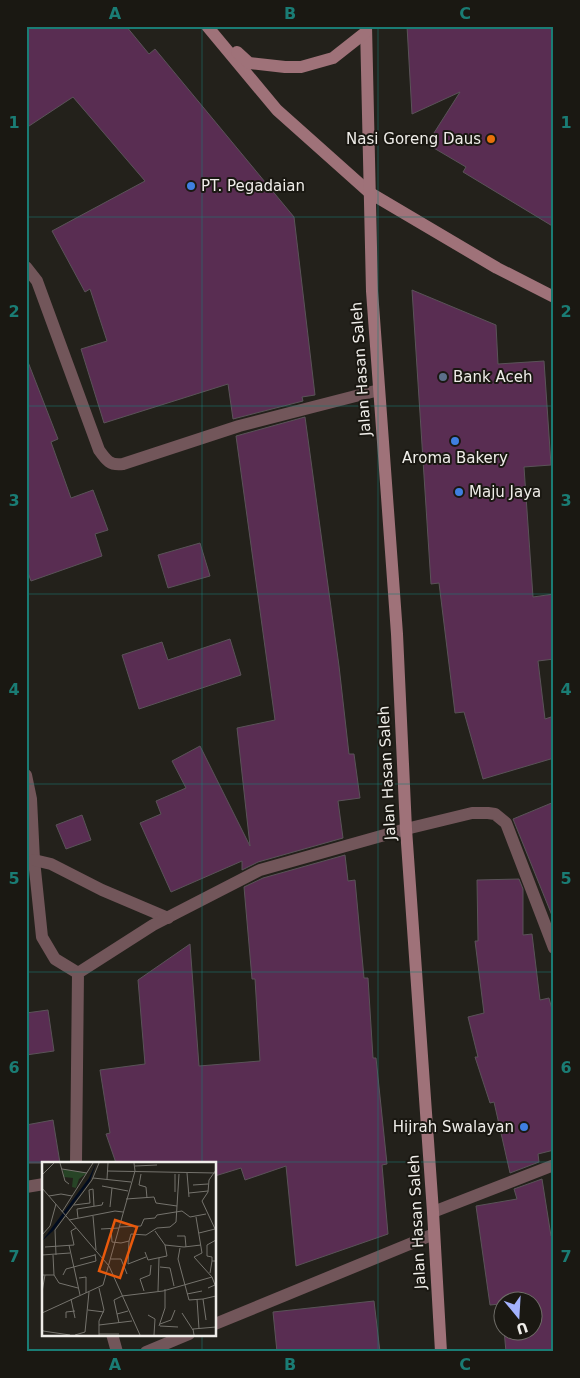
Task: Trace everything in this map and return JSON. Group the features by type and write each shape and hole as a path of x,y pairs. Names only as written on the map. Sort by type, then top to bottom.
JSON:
{"street":[{"path":"209,26 249,63 286,67 309,66 333,58 366,29"},
{"path":"209,26 277,110 370,192 497,268 554,297"},
{"name":"Jalan Hasan Saleh","path":"366,29 372,291 396,634 406,829 441,1352"},
{"path":"26,267 37,281 99,450 105,459 114,465 129,463 239,426 379,390"},
{"path":"26,775 31,799 34,860 42,937 55,959 78,973"},
{"path":"78,973 153,925 260,870 406,829 472,813 494,814 506,823 554,948"},
{"path":"34,860 51,864 102,890 168,918"},
{"path":"76,1162 78,973"},
{"path":"433,1212 554,1165"},
{"path":"26,1187 42,1184"},
{"path":"216,1324 434,1234"},
{"path":"113,1336 117,1352"},
{"path":"146,1352 184,1336"}],"building":[{"path":"26,26 126,26 149,54 155,49 294,217 315,395 302,397 303,401 233,419 228,384 104,423 81,349 107,341 90,289 85,292 52,231 145,181 73,97 26,128"},
{"path":"407,26 554,26 554,227 463,172 466,167 427,144 460,92 412,114"},
{"path":"412,290 496,325 498,364 544,361 551,465 524,467 533,597 554,594 554,659 538,661 545,719 554,716 554,758 483,779 464,712 455,713 439,583 431,584"},
{"path":"26,362 28,362 58,439 51,442 71,498 93,490 108,530 95,534 102,556 31,581 26,567"},
{"path":"305,417 349,754 354,754 360,798 338,801 343,838 258,862 242,870 242,861 171,892 140,823 161,814 156,801 186,788 172,761 200,746 250,846 237,728 275,720 236,436"},
{"path":"200,543 210,576 168,588 158,555"},
{"path":"230,639 241,675 139,709 122,655 162,642 168,660"},
{"path":"554,802 554,917 553,918 513,819"},
{"path":"82,815 91,840 66,849 56,825"},
{"path":"345,855 348,881 355,880 364,978 368,978 373,1058 376,1058 387,1164 382,1165 388,1234 296,1266 286,1166 245,1180 241,1168 216,1176 216,1162 116,1162 106,1134 110,1133 100,1070 145,1064 138,980 190,944 199,1066 260,1061 255,979 252,979 244,887 263,878"},
{"path":"519,879 523,889 523,935 532,934 540,1000 549,998 554,1017 554,1150 538,1154 539,1162 510,1173 494,1102 490,1103 475,1057 478,1057 468,1017 484,1013 475,941 478,941 477,880"},
{"path":"48,1010 54,1051 26,1055 26,1013"},
{"path":"53,1120 60,1162 26,1163 26,1125"},
{"path":"542,1179 551,1236 554,1235 554,1352 506,1352 505,1340 542,1340 542,1290 492,1290 492,1305 490,1305 476,1206 517,1199 514,1189"},
{"path":"374,1301 380,1352 277,1352 273,1312"}],"place":[{"name":"Nasi Goreng Daus","path":"491,139"},
{"name":"PT. Pegadaian","path":"191,186"},
{"name":"Bank Aceh","path":"443,377"},
{"name":"Aroma Bakery","path":"455,441"},
{"name":"Maju Jaya","path":"459,492"},
{"name":"Hijrah Swalayan","path":"524,1127"}]}
